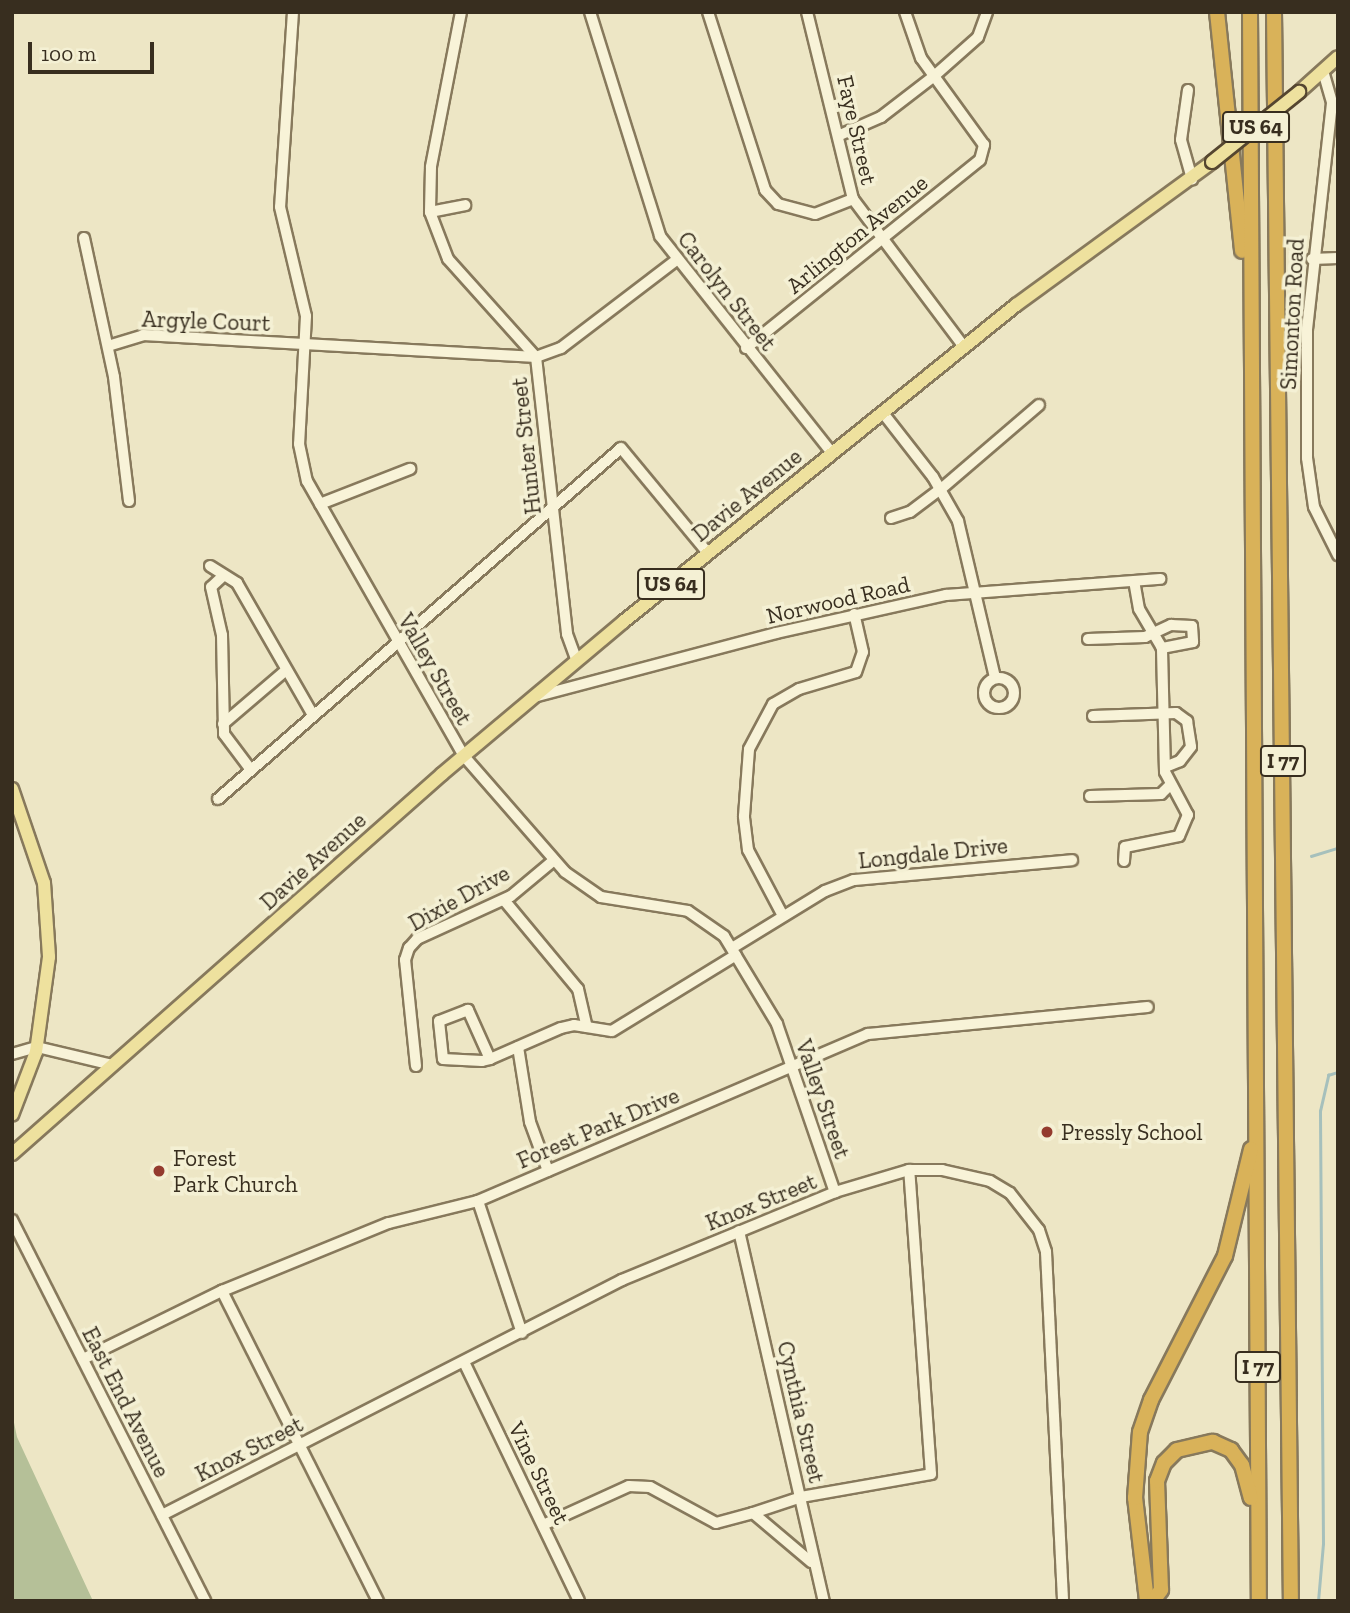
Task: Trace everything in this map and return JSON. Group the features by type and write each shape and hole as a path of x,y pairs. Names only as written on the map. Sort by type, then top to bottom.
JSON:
{"highway":[{"path":"1217,12 1250,322"},
{"path":"1244,12 1250,108"},
{"name":"I 77","path":"1250,12 1258,1601"},
{"name":"I 77","path":"1274,12 1291,1601"},
{"path":"1147,1601 1135,1498 1140,1432 1151,1400 1225,1256 1256,1134"},
{"path":"1289,1441 1300,1601"},
{"path":"1153,1601 1161,1590 1157,1481 1177,1450 1213,1442 1231,1450 1250,1481 1258,1601"}],"main road":[{"name":"Davie Avenue","path":"12,1154 463,755 964,347 1192,179 1338,57"},
{"path":"12,789 44,883 49,957 36,1051 12,1115"}],"street":[{"name":"Valley Street","path":"293,12 280,207 302,287 305,345 300,463 396,641 463,755 554,860 601,897 688,911 707,921 734,951 777,1024 835,1192"},
{"name":"Hunter Street","path":"461,12 431,167 430,212 448,259 536,357 567,634 577,661"},
{"name":"Carolyn Street","path":"590,12 649,209 675,261 832,453"},
{"path":"708,12 765,190 778,204 815,214 853,199"},
{"name":"Faye Street","path":"807,12 840,135 853,199 880,240 964,347"},
{"path":"905,12 933,77"},
{"path":"840,135 881,117 933,77 978,37 987,12"},
{"name":"Simonton Road","path":"1323,71 1332,103 1312,260 1307,329 1309,483 1338,555"},
{"name":"Arlington Avenue","path":"746,348 980,160 984,145 933,77"},
{"path":"1188,90 1181,140 1192,179"},
{"path":"430,212 465,205"},
{"path":"84,238 108,346 129,501"},
{"path":"1312,260 1338,258"},
{"path":"536,357 561,348 675,261"},
{"name":"Argyle Court","path":"108,346 143,335 536,357"},
{"path":"891,517 910,512 941,489 1039,405"},
{"path":"883,413 941,489 958,521 995,678"},
{"path":"218,799 552,505 621,448 708,553"},
{"path":"320,503 410,469"},
{"path":"210,566 237,583 285,671 313,715"},
{"path":"223,576 211,587 222,635 223,723 229,743 251,770"},
{"name":"Norwood Road","path":"534,697 854,614 974,591 1160,579"},
{"path":"1124,861 1125,847 1179,836 1188,815 1168,787 1164,767 1162,648 1139,609 1134,581"},
{"path":"783,916 753,866 745,836 749,749 773,704 799,689 856,672 863,652 854,614"},
{"path":"1088,639 1155,632 1171,625 1192,626 1193,642 1162,648"},
{"path":"223,723 285,671"},
{"path":"1093,716 1176,713 1191,733 1191,747 1180,761 1164,767"},
{"path":"1090,796 1161,794 1168,787"},
{"name":"Dixie Drive","path":"416,1066 405,960 409,948 417,939 504,900 554,860"},
{"name":"Longdale Drive","path":"490,1059 562,1028 587,1027 612,1031 783,916 825,891 885,874 1072,860"},
{"path":"504,900 578,989 587,1027"},
{"name":"Forest Park Drive","path":"83,1359 222,1291 389,1223 478,1201 868,1034 1147,1007"},
{"path":"468,1010 490,1059 443,1059 439,1021 468,1010"},
{"path":"517,1047 530,1122 548,1171"},
{"path":"12,1055 36,1051 102,1067 115,1065"},
{"path":"36,1051 86,1069 90,1076 86,1090"},
{"path":"12,1055 25,1063 28,1076"},
{"path":"542,1525 629,1486 669,1495 716,1523 801,1497 931,1474 909,1170"},
{"name":"Knox Street","path":"162,1515 622,1280 835,1192 909,1170 968,1173 990,1181 1019,1202 1039,1230 1046,1252 1063,1601"},
{"path":"478,1201 522,1333"},
{"name":"East End Avenue","path":"12,1220 205,1601"},
{"name":"Cynthia Street","path":"739,1231 801,1497 811,1562 824,1601"},
{"path":"222,1291 378,1601"},
{"name":"Vine Street","path":"464,1362 579,1601"},
{"path":"753,1513 811,1562"}],"green space":[{"path":"12,1413 17,1437 93,1601 12,1601"}],"waterway":[{"path":"1311,856 1338,848"},
{"path":"1318,1601 1323,1544 1320,1111 1328,1075 1338,1072"}],"place":[{"name":"Pressly School","path":"1047,1132"},
{"name":"Forest Park Church","path":"159,1171"}]}
